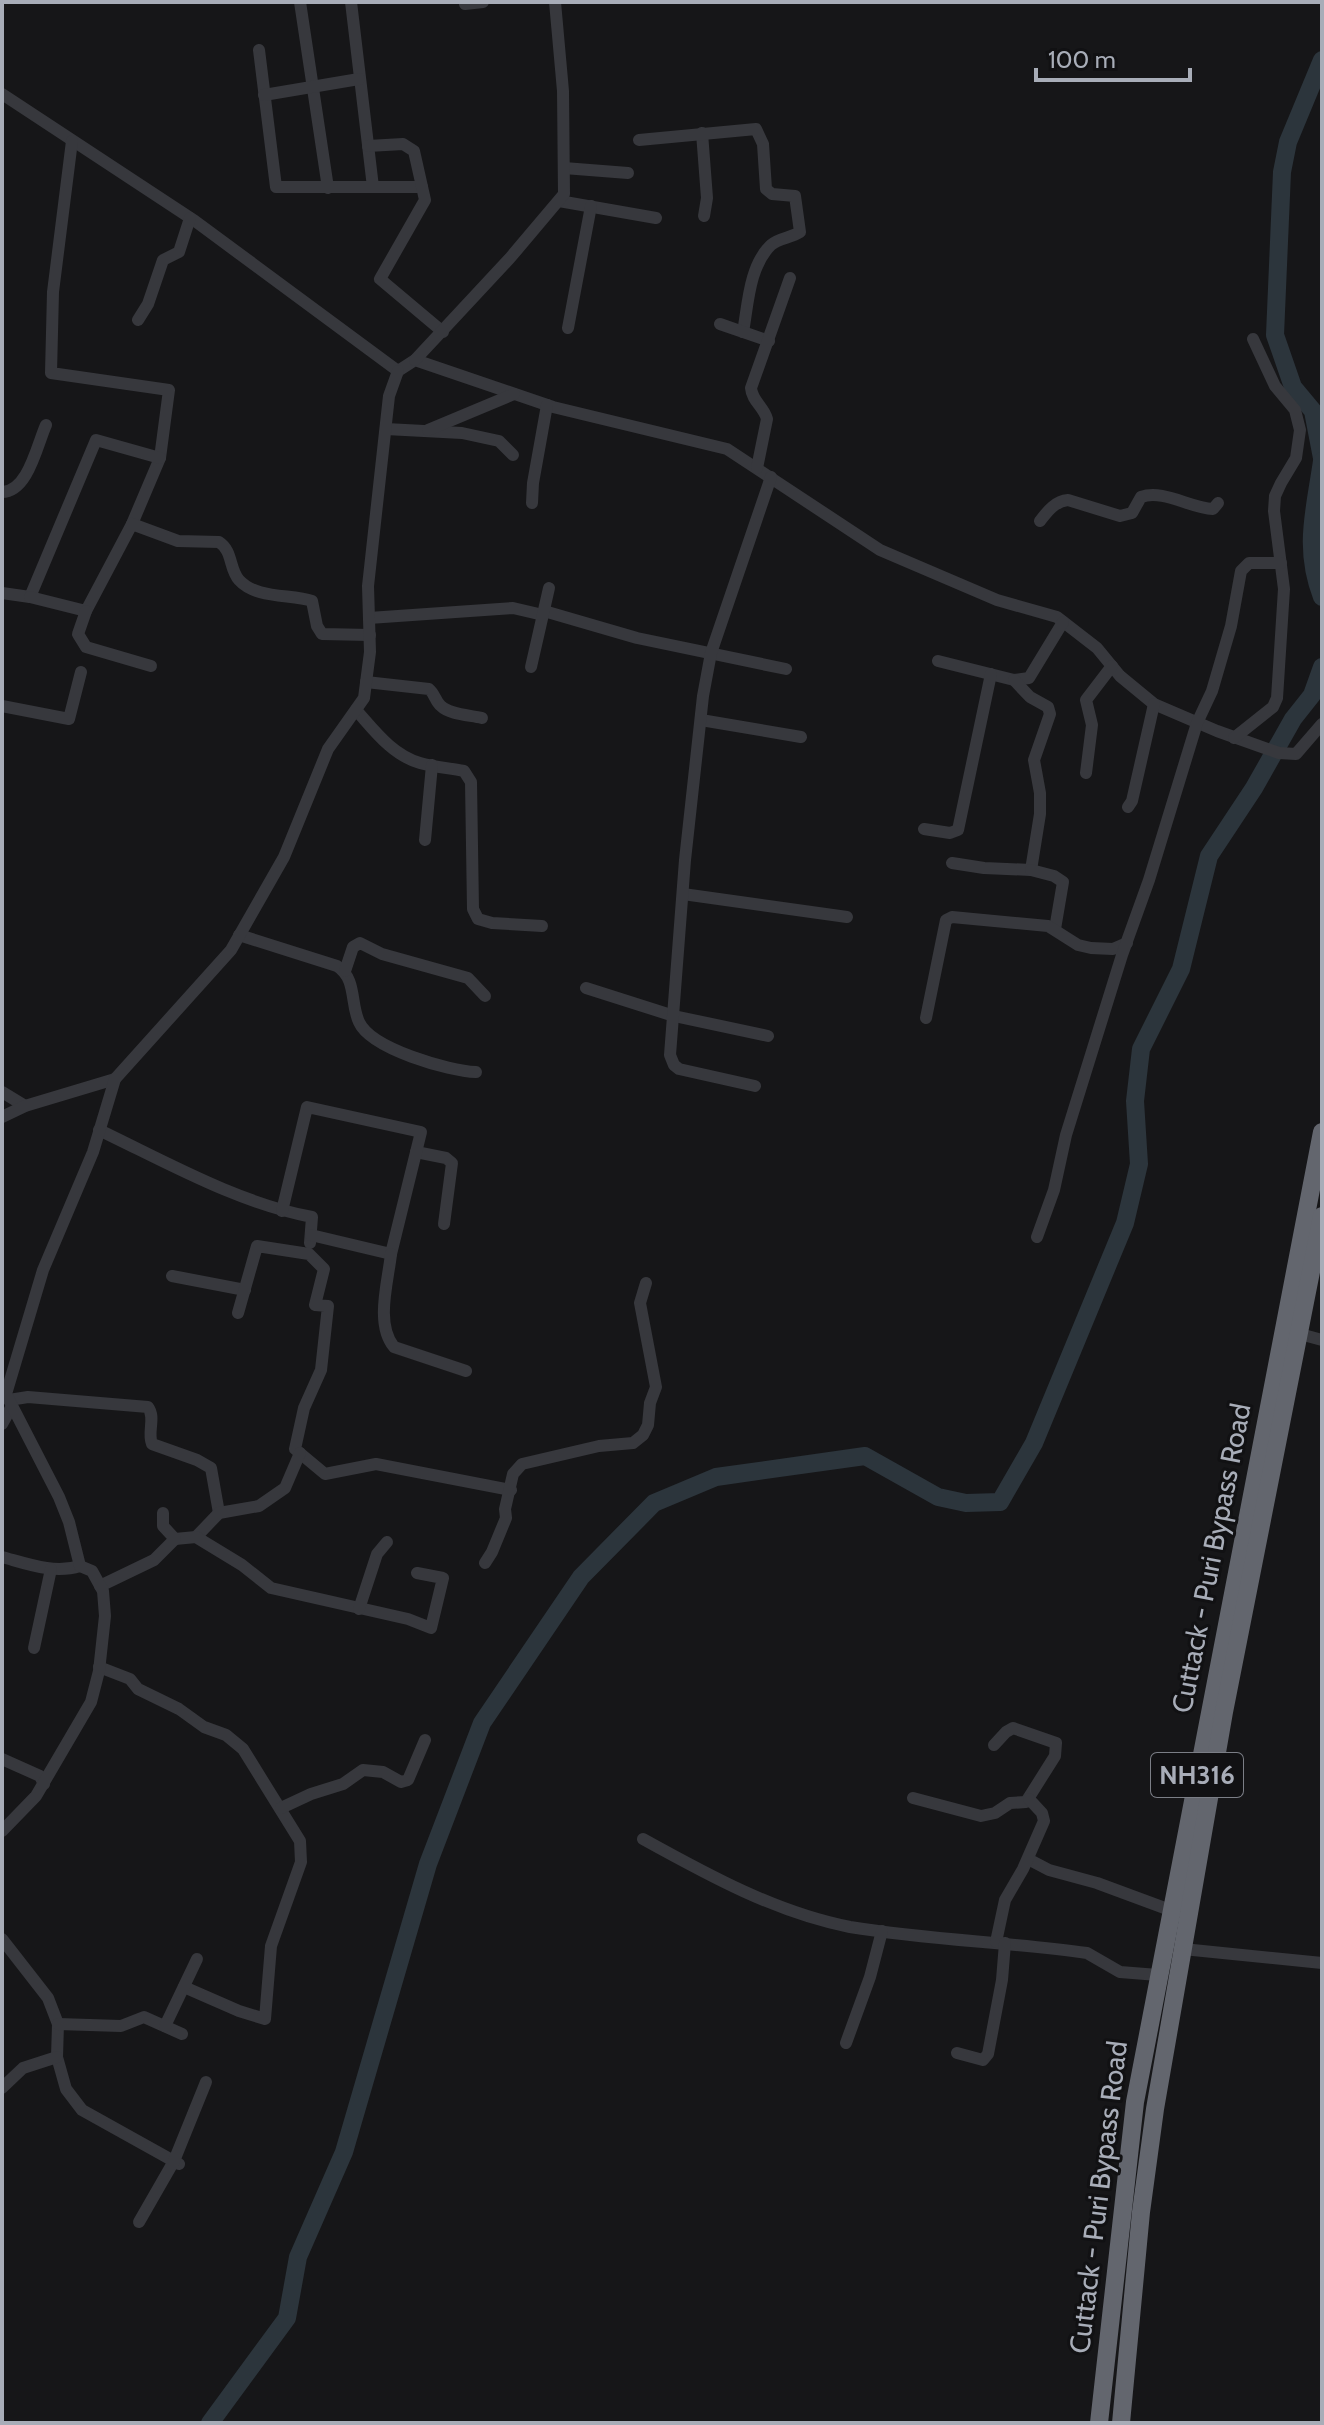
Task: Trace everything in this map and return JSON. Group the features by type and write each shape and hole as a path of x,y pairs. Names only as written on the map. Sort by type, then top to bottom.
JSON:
{"highway":[{"name":"Cuttack - Puri Bypass Road","path":"1099,2423 1127,2157 1158,1975 1322,1132"},
{"name":"Cuttack - Puri Bypass Road","path":"1121,2423 1141,2212 1155,2109 1229,1685 1300,1334 1316,1276 1322,1216"}],"street":[{"path":"300,2 328,188"},
{"path":"351,2 373,187"},
{"path":"465,4 483,2"},
{"path":"2,1424 43,1270 93,1152 115,1079 213,970 239,935 284,857 328,749 364,698 370,635 368,586 389,396 398,371 415,360 443,332 564,194 563,91 555,2"},
{"path":"259,50 276,187 422,187"},
{"path":"264,95 359,79"},
{"path":"2,94 190,218 398,371"},
{"path":"639,140 756,129 762,138 766,189 772,194 792,194 797,203 800,232 775,242 762,258 753,277 743,332"},
{"path":"702,133 707,198 704,216"},
{"path":"72,141 53,292 51,373 169,390 160,458 132,524 86,611 78,634 86,647 151,666"},
{"path":"368,146 403,144 414,151 425,200 380,279 443,332"},
{"path":"564,168 628,173"},
{"path":"559,201 656,218"},
{"path":"568,328 591,206"},
{"path":"138,320 148,304 163,260 179,252 190,218"},
{"path":"757,468 767,419 753,398 751,388 790,278"},
{"path":"720,324 769,341"},
{"path":"1240,739 1273,707 1277,698 1284,589 1274,511 1275,496 1296,458 1299,441 1299,417 1275,386 1253,339"},
{"path":"415,360 547,405 727,449 880,550 997,600 1057,617 1097,648 1154,704 1197,723 1279,753 1296,754 1322,724"},
{"path":"425,431 514,394"},
{"path":"532,503 547,405"},
{"path":"2,492 9,492 20,485 46,425"},
{"path":"386,429 462,433 499,441 513,455"},
{"path":"30,597 96,440 160,458"},
{"path":"755,1086 679,1069 670,1055 683,894 711,653 771,477"},
{"path":"1040,521 1049,510 1068,500 1120,516 1132,513 1141,497 1150,494 1203,509 1213,509 1218,503"},
{"path":"132,524 178,541 219,542 225,545 243,584 265,593 312,601 317,626 322,634 370,635"},
{"path":"1037,1237 1054,1190 1066,1135 1197,723 1212,691 1231,626 1241,571 1249,563 1281,563"},
{"path":"531,667 549,588"},
{"path":"2,593 86,611"},
{"path":"369,618 513,608 786,669"},
{"path":"938,661 1014,680 1029,678 1063,622"},
{"path":"1086,773 1092,725 1086,700 1112,666"},
{"path":"2,706 69,719 81,672"},
{"path":"924,829 950,833 958,830 991,674"},
{"path":"1014,680 1030,697 1048,707 1050,714 1034,760 1040,814 1031,870"},
{"path":"366,682 429,689 446,710 482,718"},
{"path":"1128,807 1132,801 1154,704"},
{"path":"356,710 403,756 464,771 469,775 473,909 478,919 482,922 542,926"},
{"path":"701,720 801,737"},
{"path":"425,840 432,765"},
{"path":"952,863 1031,870 1054,876 1063,882 1055,929"},
{"path":"683,894 847,917"},
{"path":"926,1018 946,920 952,917 1055,929 1078,945 1091,948 1113,949 1127,943"},
{"path":"239,935 345,971 360,1024 368,1033 415,1059 457,1071 476,1072"},
{"path":"345,971 353,947 360,943 382,954 468,978 485,996"},
{"path":"586,988 674,1016 768,1036"},
{"path":"2,1117 25,1106 115,1079"},
{"path":"2,1092 25,1106"},
{"path":"282,1211 307,1107 421,1132 391,1254 384,1318 390,1344 394,1347 466,1371"},
{"path":"99,1130 198,1177 282,1211 312,1217 309,1254"},
{"path":"416,1152 446,1158 452,1163 444,1224"},
{"path":"311,1235 391,1254"},
{"path":"238,1313 257,1246 309,1254 324,1269 315,1305 328,1306 321,1370 304,1408 295,1449 325,1474 376,1464 511,1490"},
{"path":"172,1276 245,1290"},
{"path":"485,1563 506,1518 505,1509 513,1474 522,1464 599,1446 633,1443 643,1435 656,1387 640,1303 646,1283"},
{"path":"1300,1334 1322,1340"},
{"path":"7,1398 148,1407 152,1414 149,1434 152,1444 211,1468 219,1513"},
{"path":"7,1398 59,1497 80,1566"},
{"path":"196,1537 219,1513 259,1506 285,1488 300,1453"},
{"path":"163,1513 163,1526 175,1539"},
{"path":"100,1586 154,1560 175,1539 196,1537 242,1565 271,1588 408,1619 431,1628 443,1578 417,1573"},
{"path":"359,1609 377,1554 387,1542"},
{"path":"2,1557 51,1569 66,1570 80,1566 92,1571 100,1586 105,1616 91,1702 36,1796 2,1831"},
{"path":"34,1648 51,1569"},
{"path":"99,1667 130,1679 138,1689 179,1709 204,1727 226,1735 243,1749 300,1841 302,1850 296,1878 271,1946 265,2019 184,1987"},
{"path":"913,1798 981,1816 1029,1799 1055,1756 1056,1743 1013,1728 994,1745"},
{"path":"281,1808 343,1784 363,1770 383,1772 401,1782 408,1780 425,1740"},
{"path":"2,1759 40,1776 44,1784"},
{"path":"957,2053 978,2059 987,2058 1002,1980 1000,1942 1005,1900 1028,1859 1044,1821 1042,1813 1029,1799"},
{"path":"643,1839 760,1899 848,1926 1087,1953 1120,1972 1158,1975"},
{"path":"1028,1859 1049,1870 1097,1883 1170,1910"},
{"path":"846,2043 870,1977 882,1931"},
{"path":"2,1939 48,1998 58,2024 57,2057 66,2089 82,2110 176,2162"},
{"path":"1183,1949 1322,1963"},
{"path":"165,2026 197,1959"},
{"path":"58,2024 121,2026 144,2017 182,2034"},
{"path":"2,2088 23,2068 57,2057"},
{"path":"139,2222 176,2162 206,2082"}],"waterway":[{"path":"1322,60 1288,142 1282,172 1275,335 1293,387 1313,411 1322,458"},
{"path":"1322,461 1312,529 1313,562 1322,597"},
{"path":"210,2423 287,2318 298,2257 344,2152 428,1864 482,1723 581,1577 654,1503 716,1477 865,1456 938,1497 966,1503 1000,1502 1034,1443 1125,1223 1139,1164 1135,1101 1141,1049 1181,969 1209,856 1254,788 1293,719 1312,695 1322,667"}]}
